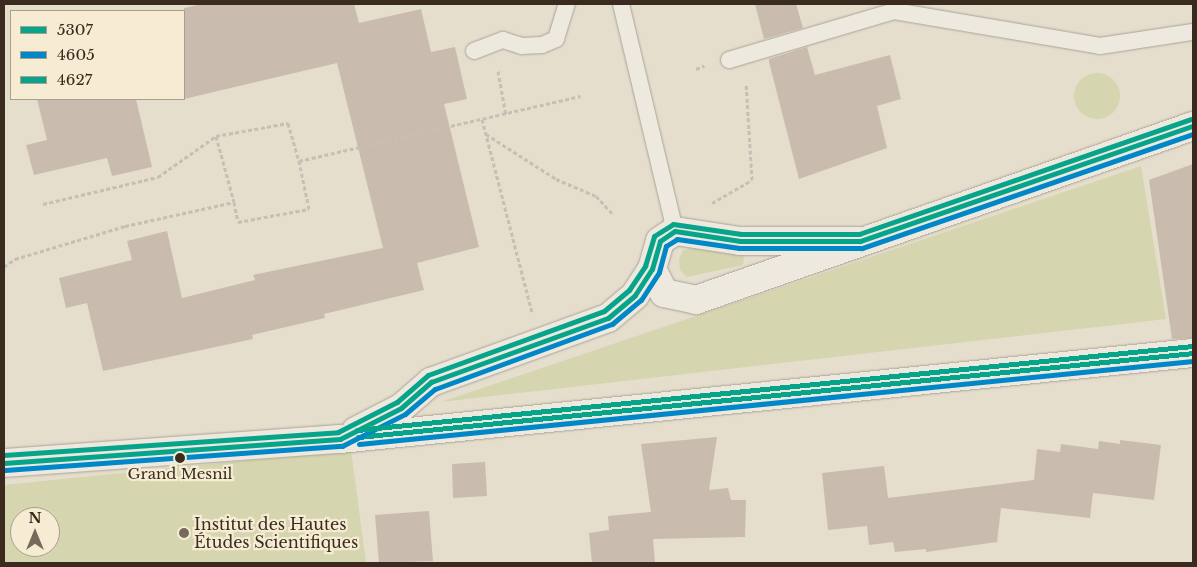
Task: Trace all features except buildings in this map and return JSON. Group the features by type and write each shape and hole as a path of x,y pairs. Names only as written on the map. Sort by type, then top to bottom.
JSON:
{"street":[{"path":"652,269 664,293 696,300 782,272 860,241 1193,126"},
{"path":"340,439 401,408 431,382 608,318 635,295 652,269 660,241 675,231 740,241 860,241"},
{"path":"4,463 340,439 1193,353"}],"lane":[{"path":"474,51 503,40 522,46 542,45 556,38 568,4"},
{"path":"621,4 675,231"},
{"path":"729,60 894,11 1100,46 1193,32"}],"path":[{"path":"492,44 506,115"},
{"path":"709,204 752,180 745,55"},
{"path":"299,161 482,118 506,115 581,96"},
{"path":"482,118 533,318"},
{"path":"43,204 158,178 216,136 288,123 299,161 309,209 238,222 216,136"},
{"path":"486,134 556,179 596,196 613,214"},
{"path":"4,267 15,259 125,226 234,202"}],"green space":[{"path":"1092,73 1102,73 1116,83 1120,96 1116,109 1110,115 1102,119 1092,119 1078,109 1074,101 1074,91 1084,77"},
{"path":"1141,166 1166,319 441,402"},
{"path":"696,248 738,253 744,257 743,265 687,277 680,270 679,259 683,250"},
{"path":"351,450 366,563 4,563 4,485"}],"transit line":[{"name":"4627","path":"4,455 338,432 397,402 428,375 604,311 629,290 645,266 654,236 673,224 741,234 859,234 1191,119"},
{"name":"5307","path":"4,463 340,439 401,408 431,382 608,318 635,295 652,269 660,241 675,231 740,241 860,241 1193,126"},
{"name":"4605","path":"5,470 342,446 405,414 435,389 612,324 641,300 659,272 666,246 677,239 739,248 862,248 1193,134"},
{"name":"4627","path":"357,430 1192,346"},
{"name":"5307","path":"358,437 1193,353"},
{"name":"4605","path":"359,444 1193,361"}],"place":[{"name":"Grand Mesnil","path":"180,458"},
{"name":"Institut des Hautes Études Scientifiques","path":"184,533"}]}
